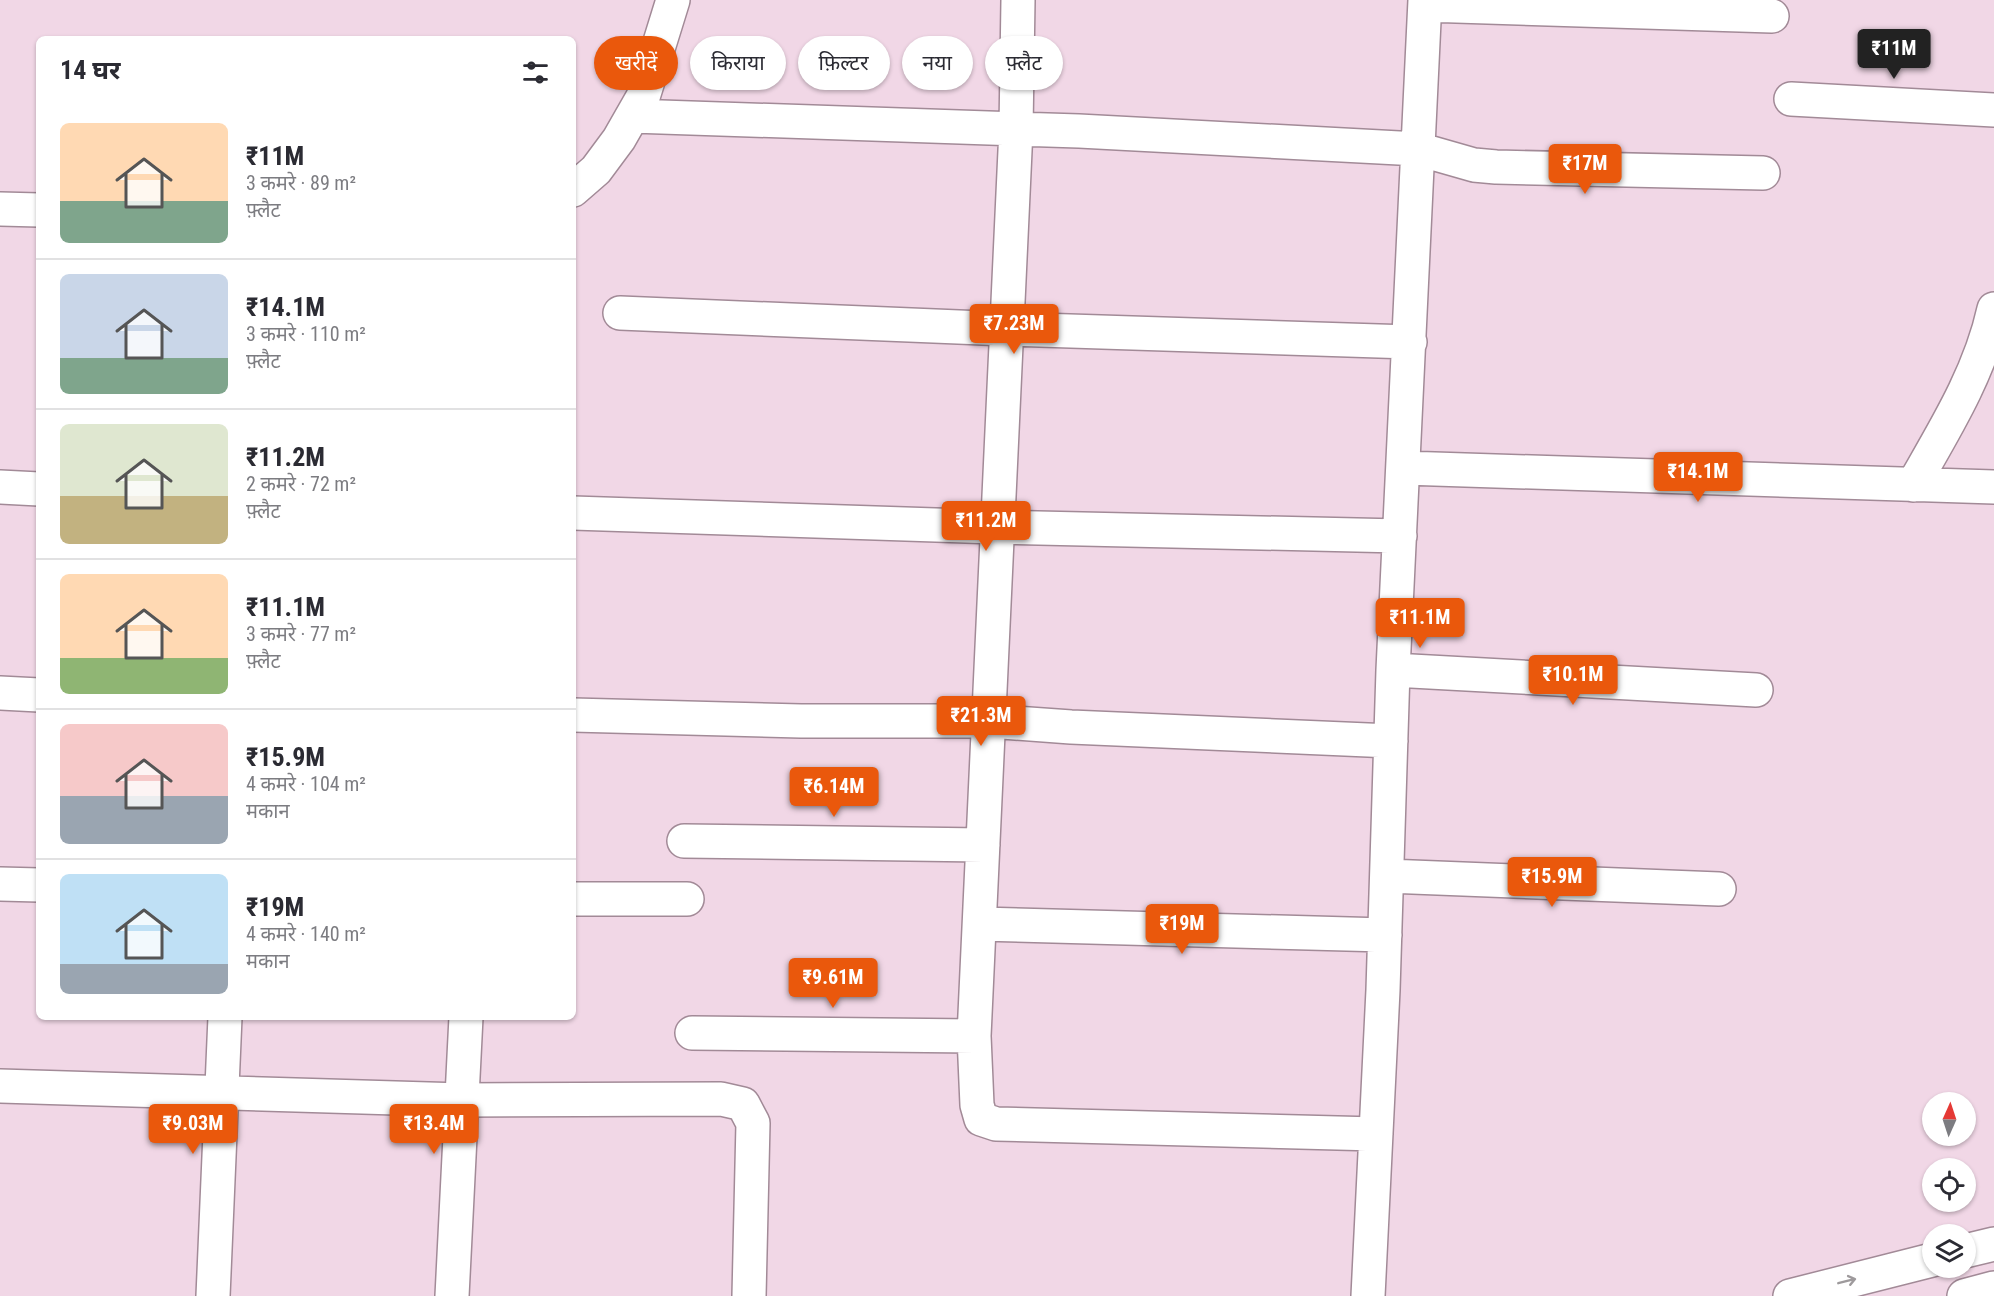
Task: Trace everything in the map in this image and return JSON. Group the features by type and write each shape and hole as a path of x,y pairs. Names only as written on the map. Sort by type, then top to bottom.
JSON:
{"main road":[{"path":"576,187 596,170 619,139 642,97 673,0"},
{"path":"1018,0 1016,129 974,1036 977,1105 981,1119 996,1124 1376,1134"},
{"path":"1368,1296 1385,935 1393,670 1425,2 1772,16"},
{"path":"1791,99 1994,110"},
{"path":"632,116 1079,131 1418,149 1474,165 1496,167 1763,173"},
{"path":"0,209 36,210"},
{"path":"1913,485 1955,410 1975,367 1989,333 1994,309"},
{"path":"620,313 1410,342"},
{"path":"1404,468 1994,487"},
{"path":"0,487 36,489"},
{"path":"576,513 996,527 1400,536"},
{"path":"1393,670 1756,690"},
{"path":"0,693 36,695"},
{"path":"576,715 801,721 989,722 1391,741"},
{"path":"684,841 983,845"},
{"path":"1387,876 1719,890"},
{"path":"0,884 36,885"},
{"path":"576,899 687,899"},
{"path":"980,924 1385,935"},
{"path":"213,1296 225,1020"},
{"path":"452,1296 465,1020"},
{"path":"692,1034 974,1036"},
{"path":"0,1086 462,1100 721,1099 743,1104 753,1124 748,1296"},
{"path":"1976,1248 1994,1244"},
{"path":"1790,1296 1922,1263"},
{"path":"1964,1296 1994,1288"}]}
